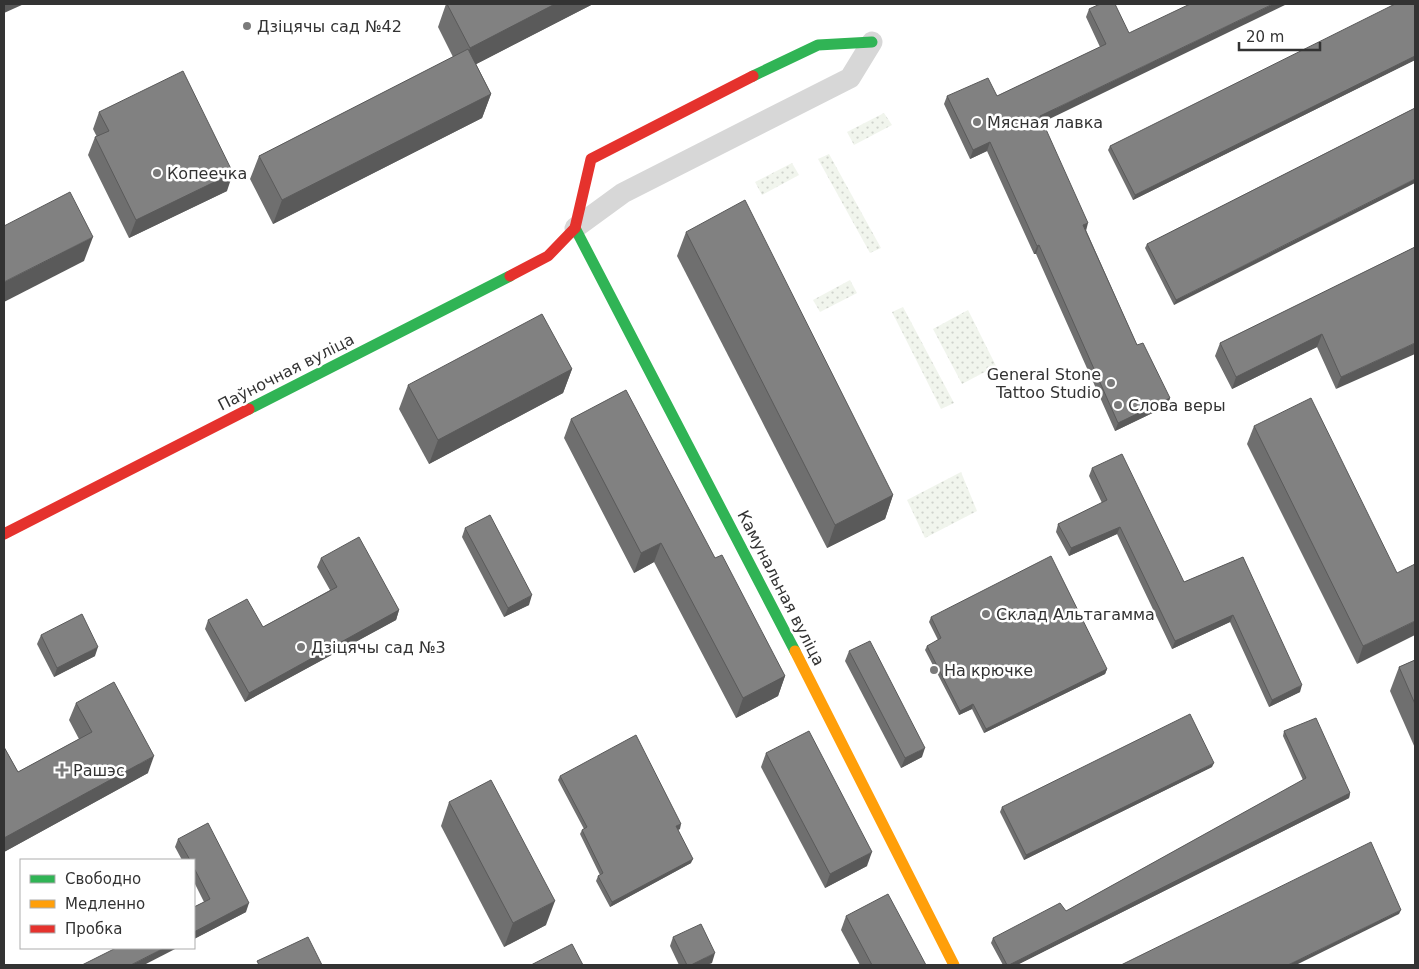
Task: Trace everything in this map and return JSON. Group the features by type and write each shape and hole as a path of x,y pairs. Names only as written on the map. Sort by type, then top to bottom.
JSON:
{"street":[{"path":"575,228 623,193 850,78 872,42"},
{"path":"575,228 591,159 706,99 818,45 872,42"},
{"name":"Паўночная вуліца","path":"4,534 548,256 575,228"},
{"name":"Камунальная вуліца","path":"575,228 728,519 954,965"}],"shaded area":[{"path":"884,113 892,125 854,145 847,132"},
{"path":"829,154 881,248 870,253 818,159"},
{"path":"792,163 799,175 762,195 755,182"},
{"path":"850,280 857,293 820,312 813,300"},
{"path":"903,307 954,403 941,409 892,312"},
{"path":"968,310 996,366 962,384 933,329"},
{"path":"961,472 977,511 925,538 907,500"}],"building":[{"path":"447,4 555,4 470,48"},
{"path":"1100,4 1115,4 1129,33 1190,4 1273,4 1040,116 1088,223 1083,225 1137,345 1143,343 1170,398 1118,423 1039,245 1037,246 990,142 973,150 947,96 988,78 997,96 1106,44 1089,9"},
{"path":"1395,4 1415,4 1415,56 1135,195 1110,146"},
{"path":"468,49 491,94 282,200 259,156"},
{"name":"Копеечка","path":"183,71 233,173 136,220 95,137 109,131 99,112"},
{"path":"1415,108 1415,179 1176,300 1147,244"},
{"path":"70,192 93,237 4,282 4,226"},
{"path":"745,200 893,495 835,525 686,232"},
{"path":"1415,247 1415,343 1341,377 1322,334 1236,377 1220,343"},
{"path":"542,314 572,369 438,440 408,385"},
{"path":"626,390 715,558 722,555 785,676 743,698 661,543 641,553 571,419"},
{"path":"1311,398 1397,573 1415,564 1415,621 1363,646 1254,426"},
{"path":"1122,454 1184,582 1243,557 1302,685 1272,700 1233,615 1175,641 1120,527 1071,548 1058,524 1107,500 1092,468"},
{"path":"490,515 532,595 508,608 465,528"},
{"path":"359,537 399,610 249,693 208,620 247,599 263,627 337,587 321,558"},
{"path":"1051,556 1107,669 986,729 973,704 960,711 927,646 941,638 931,617"},
{"path":"82,614 98,647 57,668 41,635"},
{"path":"870,641 925,748 905,758 849,651"},
{"path":"1415,660 1415,704 1399,667"},
{"path":"114,682 154,756 4,838 4,747 18,772 92,732 76,703"},
{"path":"1190,714 1214,763 1026,855 1002,807"},
{"path":"1316,718 1350,793 1007,965 993,938 1060,903 1066,911 1306,778 1284,731"},
{"path":"809,731 872,852 830,874 766,753"},
{"path":"636,735 681,824 676,826 693,859 612,902 598,876 603,873 582,830 587,827 560,776"},
{"path":"491,780 555,901 513,923 449,802"},
{"path":"208,823 249,903 195,931 195,906 210,899 195,870 195,859 189,859 178,839"},
{"path":"1371,842 1401,910 1288,965 1121,965"},
{"path":"888,894 926,965 872,965 846,916"},
{"path":"701,924 715,953 691,965 687,965 673,937"},
{"path":"308,937 322,965 259,965 257,961"},
{"path":"572,944 583,965 531,965"},
{"path":"114,949 162,949 131,965 82,965"}],"traffic: fast":[{"path":"753,76 818,45 872,42"},
{"path":"575,228 795,651"},
{"path":"249,409 510,276"}],"traffic: slow":[{"path":"795,651 954,965"}],"traffic: jam":[{"path":"575,228 591,159 753,76"},
{"path":"510,276 548,256 575,228"},
{"path":"4,534 249,409"}],"place":[{"name":"Дзіцячы сад №42","path":"247,26"},
{"name":"Мясная лавка","path":"977,122"},
{"name":"Копеечка","path":"157,173"},
{"name":"General Stone Tattoo Studio","path":"1111,383"},
{"name":"Слова веры","path":"1118,405"},
{"name":"Склад Альтагамма","path":"986,614"},
{"name":"Дзіцячы сад №3","path":"301,647"},
{"name":"На крючке","path":"934,670"},
{"name":"Рашэс","path":"62,770"}]}
